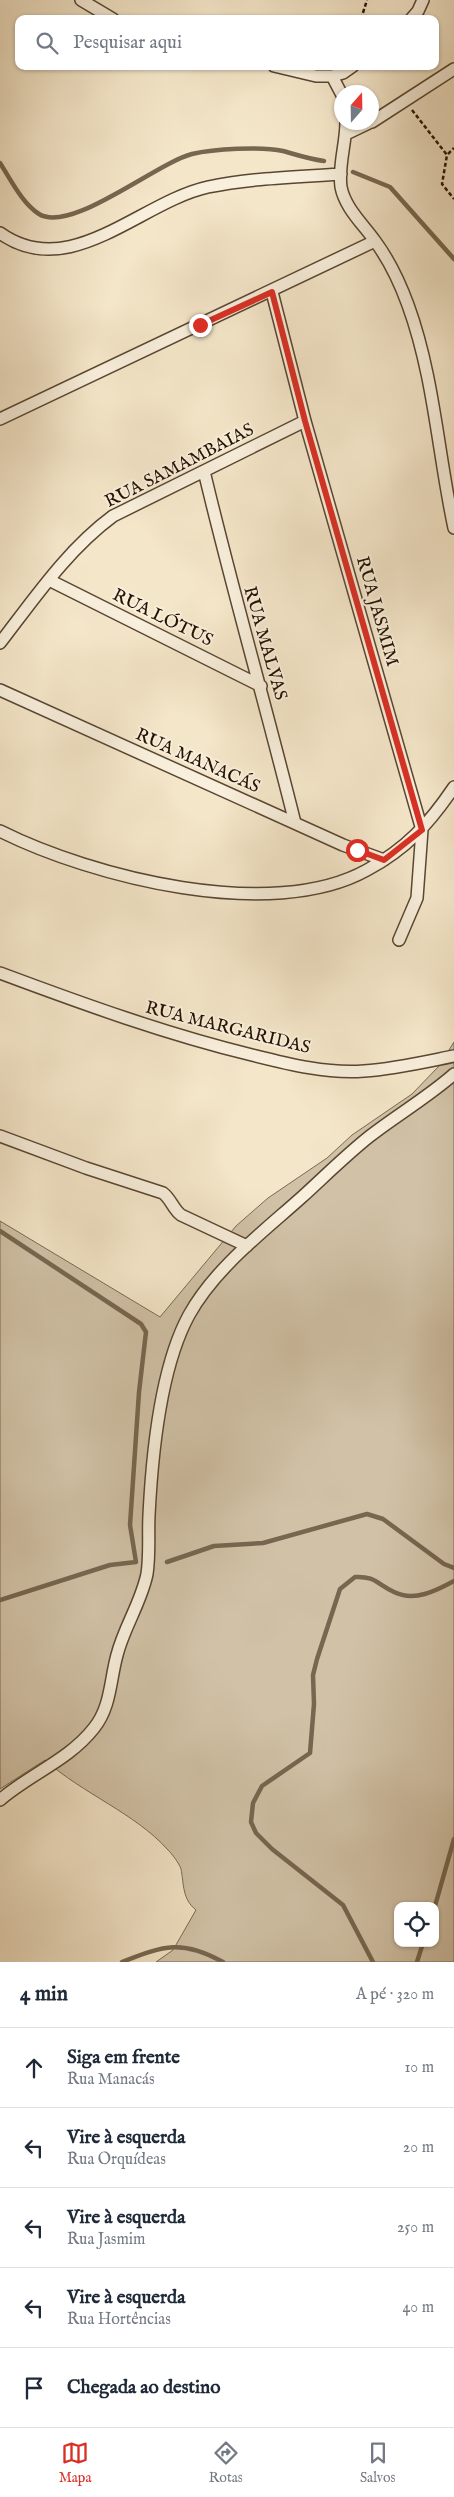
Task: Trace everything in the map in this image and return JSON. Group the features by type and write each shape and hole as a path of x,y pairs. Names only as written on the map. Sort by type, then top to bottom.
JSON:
{"street":[{"path":"81,0 106,15"},
{"path":"415,15 423,0"},
{"path":"379,117 454,69"},
{"path":"291,70 316,76 332,76 347,70"},
{"path":"332,76 337,85"},
{"path":"346,130 341,174 344,198 375,241 393,271 409,305 427,376 444,484 454,528"},
{"path":"0,232 10,240 32,248 55,250 72,247 164,204 208,187 257,180 341,174"},
{"path":"0,419 272,292 375,241"},
{"name":"RUA JASMIM","path":"272,292 305,421 422,830 417,898 399,940"},
{"name":"RUA SAMAMBAIAS","path":"0,643 48,580 96,529 113,516 305,421"},
{"name":"RUA MALVAS","path":"204,471 229,576 261,686 296,824"},
{"name":"RUA LÓTUS","path":"48,580 261,686"},
{"name":"RUA MANACÁS","path":"0,690 343,845 384,860"},
{"path":"0,831 79,863 156,884 202,892 280,892 312,888 366,871 384,860 422,830 454,787"},
{"name":"RUA MARGARIDAS","path":"0,974 110,1014 212,1045 285,1063 329,1070 364,1071 454,1056"},
{"path":"0,1800 39,1775 76,1746 94,1728 104,1710 110,1690 116,1656 136,1608 146,1576 152,1462 166,1383 179,1337 190,1314 209,1287 247,1246 368,1137 454,1074"},
{"path":"0,1136 86,1168 163,1193 169,1197 181,1215 247,1246"}],"path":[{"path":"362,15 367,0"},
{"path":"405,102 447,154"},
{"path":"454,148 447,154 442,184 454,199"}],"shaded area":[{"path":"454,1042 454,1962 156,1962 173,1950 196,1910 188,1901 183,1886 181,1869 170,1852 140,1825 45,1760 0,1789 0,1221 160,1317 236,1226 268,1198 327,1158 352,1135 412,1094 439,1066"}],"waterway":[{"path":"0,163 27,204 39,214 53,218 92,206 176,160 201,152 251,148 274,149 324,161"},
{"path":"353,172 390,187 454,259"},
{"path":"0,1231 141,1324 146,1332 139,1392 130,1525 136,1562 110,1565 0,1600"},
{"path":"167,1562 214,1546 263,1543 367,1514 383,1519 444,1564 454,1568"},
{"path":"373,1962 343,1905 272,1849 256,1833 251,1822 253,1803 262,1786 310,1753 314,1704 313,1675 340,1589 355,1577 362,1577 372,1579 402,1595 417,1596 432,1592 454,1581"},
{"path":"436,1902 454,1839"},
{"path":"122,1962 150,1952 172,1947 195,1950 223,1962"},
{"path":"417,1962 422,1947"}],"route":[{"path":"200,325 272,292 305,421 422,830 384,860 357,850"}]}
